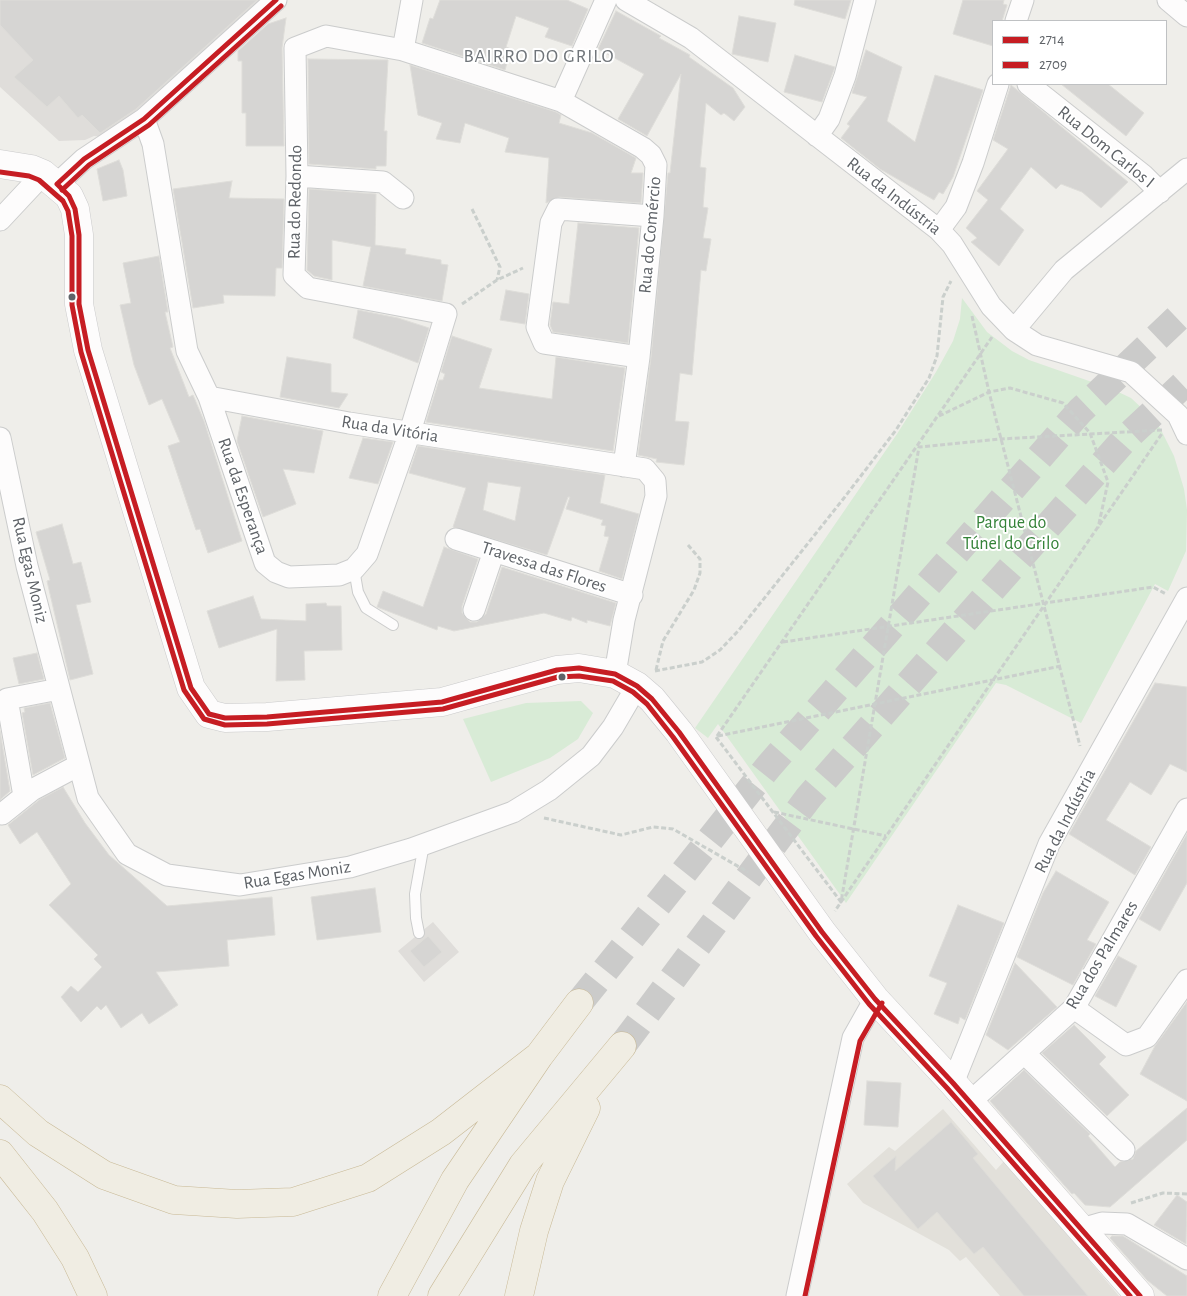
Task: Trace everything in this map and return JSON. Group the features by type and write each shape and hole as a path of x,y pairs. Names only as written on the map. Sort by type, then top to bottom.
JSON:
{"highway":[{"path":"392,1296 455,1180 540,1056 579,1003"},
{"path":"0,1099 38,1133 104,1176 174,1200 237,1204 293,1202 368,1178 441,1132 540,1056"},
{"path":"449,1290 524,1165 615,1056 550,1182 534,1231 519,1296"},
{"path":"0,1154 45,1211 75,1258 93,1296"}],"street":[{"path":"0,220 50,179 144,119 276,0"},
{"path":"403,50 412,0"},
{"path":"561,101 606,0"},
{"name":"Rua da Indústria","path":"628,0 691,38 939,230 952,244 991,306 1009,326 1037,345 1131,372 1171,423 1187,434"},
{"path":"817,136 829,119 845,76 864,0"},
{"path":"1016,20 1022,0"},
{"path":"1168,0 1187,16"},
{"name":"Rua do Redondo","path":"403,50 326,36 295,48 297,176 294,275 308,288 446,314"},
{"name":"Rua do Comércio","path":"403,50 561,101 643,148 656,165 653,216 639,357 624,466"},
{"path":"939,230 956,208 973,163 998,85"},
{"name":"Rua Dom Carlos I","path":"1029,85 1142,175 1160,192"},
{"path":"144,119 153,144 187,351 209,397"},
{"path":"0,164 31,169 50,179 69,196 75,209 79,235 79,304 88,350 191,688 209,714 225,718 267,717 442,702 557,670 579,668 636,676 822,932 875,999 962,1092 1140,1296"},
{"path":"1009,326 1064,270 1187,169"},
{"path":"297,176 383,182 403,198"},
{"path":"639,357 544,343 537,328 552,223 558,209 653,216"},
{"path":"354,569 367,554 410,432 446,314"},
{"name":"Rua da Vitória","path":"209,397 410,432 645,469 655,481 656,496 624,620 636,676"},
{"name":"Rua da Esperança","path":"209,397 265,563 276,572 289,577 339,575 354,569"},
{"name":"Rua Egas Moniz","path":"0,438 27,566 88,798 127,854 168,875 240,885 350,867 424,844 513,812 549,790 591,756 613,727 636,676"},
{"name":"Travessa das Flores","path":"456,539 632,595"},
{"path":"474,610 494,551"},
{"name":"Rua da Indústria","path":"962,1092 1049,844 1186,600"},
{"path":"24,796 7,699 59,689"},
{"path":"2,814 24,796 79,765"},
{"name":"Rua dos Palmares","path":"962,1092 1025,1054 1074,1008 1187,809"},
{"path":"1074,1008 1126,1045 1147,1036 1187,980"},
{"path":"797,1296 853,1038 875,999"},
{"path":"1025,1054 1124,1150"},
{"path":"1081,1229 1102,1224 1127,1224 1187,1259"}],"lane":[{"path":"354,569 358,592 366,608 393,625"},
{"path":"419,933 415,894 424,844"}],"path":[{"path":"472,209 500,267 497,280"},
{"path":"446,314 497,280 518,272 548,250"},
{"path":"636,676 702,662 720,650 739,630 896,430 928,378 937,356 943,297 948,284 965,266"},
{"path":"971,312 989,392 1045,602 1088,776"},
{"path":"695,755 717,736 919,447 980,354 1009,326"},
{"path":"938,416 989,392 1010,388 1063,404 1090,433 1108,482 1098,530"},
{"path":"919,447 1090,433 1171,423"},
{"path":"822,932 1045,602 1098,530 1171,423"},
{"path":"841,902 919,447"},
{"path":"636,676 663,641 694,590 700,573 700,560 688,545"},
{"path":"783,642 1045,602 1153,588 1186,600"},
{"path":"717,736 1061,666"},
{"path":"717,736 841,902"},
{"path":"513,812 621,835 652,827 673,829 752,874"},
{"path":"774,812 886,836"},
{"path":"1126,1205 1163,1193 1187,1194"}],"shaded area":[{"path":"0,0 260,0 118,127 103,137 94,136 85,140 59,141 0,87"},
{"path":"433,922 459,952 424,982 398,951"},
{"path":"943,1109 996,1170 1005,1160 1119,1296 1000,1296 966,1257 960,1261 949,1250 863,1203 847,1184 889,1147 895,1151"}],"green space":[{"name":"Parque do Túnel do Grilo","path":"962,298 987,332 1012,351 1029,360 1112,389 1131,398 1145,411 1160,428 1174,456 1184,489 1187,510 1186,551 1168,591 1155,584 1081,723 1006,685 996,683 846,903 718,724 708,738 695,728 897,434 936,372 953,341 960,319"},
{"path":"581,701 593,713 578,739 550,758 491,782 463,719 526,703"}],"building":[{"path":"0,0 257,0 136,109 100,133 82,115 78,118 59,96 47,107 14,77 33,60 0,25"},
{"path":"440,0 567,0 588,9 572,46 545,37 549,28 516,16 506,47 511,49 505,70 422,43 430,18 433,19"},
{"path":"795,0 851,0 845,19 794,5"},
{"path":"963,0 1004,0 1003,4 1007,5 1002,20 992,20 992,46 953,34"},
{"path":"616,11 661,36 659,38 690,55 689,57 733,88 745,107 734,121 724,113 721,115 706,103 700,167 706,168 703,207 708,208 703,238 711,239 706,271 701,270 692,375 680,373 675,421 689,422 684,465 656,462 657,459 638,455 651,358 668,173 670,173 681,74 647,136 618,119 644,74 598,49"},
{"path":"739,16 776,23 768,62 732,54"},
{"path":"286,18 282,48 284,146 246,146 246,113 242,113 242,61 238,61 238,51 268,24"},
{"path":"866,50 902,67 887,121 915,142 935,75 983,90 953,177 943,194 939,192 934,200 880,169 841,138 850,126 847,124 867,97 852,93"},
{"path":"795,55 835,67 822,102 784,92"},
{"path":"308,59 388,60 384,131 387,131 386,166 376,166 376,169 309,164"},
{"path":"410,65 556,112 561,115 559,123 592,133 636,158 631,173 643,173 641,203 559,197 546,203 549,158 505,152 509,138 465,123 460,143 436,139 442,123 418,115"},
{"path":"1011,85 1128,182 1101,208 1082,192 1061,184 1056,189 1031,167 1000,209 1024,230 999,266 971,242 977,238 966,228 988,200 977,191 1008,149 993,140"},
{"path":"1062,85 1109,85 1144,113 1126,136"},
{"path":"119,160 123,170 127,196 103,201 97,169"},
{"path":"232,181 229,198 284,199 282,268 276,268 275,296 223,295 224,303 193,308 173,189"},
{"path":"309,189 376,194 375,245 406,249 405,254 441,260 441,264 448,265 442,301 363,286 371,247 332,240 332,280 314,276 307,270"},
{"path":"578,223 639,228 628,343 553,332 550,325 553,302 569,304"},
{"path":"159,256 168,312 165,312 173,347 170,348 189,397 193,395 204,421 242,541 208,553 200,529 196,530 168,446 180,442 162,399 149,405 134,365 120,305 131,303 123,263"},
{"path":"506,290 529,294 525,324 500,320"},
{"path":"358,310 398,318 429,328 418,363 353,338"},
{"path":"452,336 492,349 479,388 552,399 556,357 625,368 613,451 426,422 439,380 443,380 445,374 441,372"},
{"path":"287,357 331,364 331,392 348,394 339,408 280,397"},
{"path":"242,416 323,431 314,473 283,469 296,504 263,517 237,441"},
{"path":"363,438 393,442 378,484 349,478"},
{"path":"418,446 605,475 600,503 639,514 622,579 599,571 609,537 604,536 606,526 601,525 603,520 566,509 570,497 568,497 547,555 453,527 466,488 409,473","holes":["488,482 521,487 515,521 483,510"]},
{"path":"62,524 73,564 81,562 91,602 76,605 93,674 70,680 47,581 50,580 36,532"},
{"path":"444,547 478,559 462,606 462,613 470,622 477,622 486,614 502,567 616,603 610,626 587,620 587,623 572,617 571,621 544,613 454,631 438,626 437,630 377,607 383,591 423,607"},
{"path":"253,596 261,619 306,621 306,604 326,603 327,606 341,606 342,650 304,651 305,680 276,681 277,629 219,648 207,611"},
{"path":"37,653 44,679 19,684 13,658"},
{"path":"1155,683 1187,687 1187,772 1170,764 1151,795 1130,782 1106,820 1151,847 1135,875 1069,834"},
{"path":"50,703 65,758 33,775 22,713 25,712 24,708"},
{"path":"0,731 10,791 0,800"},
{"path":"63,787 85,823 109,855 167,906 272,897 275,935 227,940 229,966 156,972 178,1005 149,1024 142,1013 121,1028 106,1005 101,1010 97,1006 81,1022 61,997 71,986 78,992 102,967 94,959 98,955 49,905 71,884 37,832 20,844 8,825 39,800"},
{"path":"1187,834 1187,883 1160,931 1139,919"},
{"path":"1056,871 1109,902 1087,940 1096,944 1073,985 1017,957 1043,893"},
{"path":"375,888 381,932 317,940 311,897"},
{"path":"958,905 1004,923 965,1020 960,1017 958,1024 934,1014 947,983 929,976"},
{"path":"428,936 442,952 424,967 410,951"},
{"path":"1118,956 1137,966 1116,1007 1095,996"},
{"path":"1015,963 1057,1007 1008,1050 986,1035"},
{"path":"1187,1002 1187,1101 1140,1074 1155,1046"},
{"path":"1074,1025 1106,1057 1099,1064 1129,1095 1107,1116 1042,1053"},
{"path":"1024,1070 1090,1134 1088,1136 1115,1167 1120,1162 1133,1159 1136,1151 1187,1108 1187,1140 1110,1207 1085,1205 1074,1193 1072,1194 990,1101"},
{"path":"867,1081 901,1083 898,1127 864,1125"},
{"path":"951,1122 978,1154 973,1158 1088,1296 1024,1296 983,1247 974,1254 937,1212 918,1229 873,1176 896,1156 895,1171"},
{"path":"1177,1195 1187,1202 1186,1244 1154,1225"},
{"path":"1112,1236 1123,1236 1187,1276 1187,1296 1167,1296 1147,1280 1110,1238"}],"tunnel":[{"path":"579,1003 769,766 1080,411 1187,309"},
{"path":"622,1046 809,797 1124,440 1187,381"}],"transit line":[{"name":"2714","path":"57,184 84,159 144,119 276,0"},
{"name":"2709","path":"62,190 89,165 149,125 281,6"},
{"name":"2709","path":"0,172 29,176 39,180 63,201 68,211 72,236 72,305 81,352 184,690 204,719 225,725 267,724 443,709 558,677 579,676 613,681 633,692 647,704 673,737 816,936 869,1004 947,1088 1130,1296"},
{"name":"2714","path":"57,184 69,196 75,209 79,235 79,304 88,350 191,688 209,714 225,718 267,717 442,702 557,670 579,668 615,674 637,686 652,699 679,732 822,932 875,999 953,1083 1140,1296"},
{"name":"2709","path":"805,1296 860,1041 882,1003"}],"district":[{"name":"BAIRRO DO GRILO","path":"539,56"}]}
